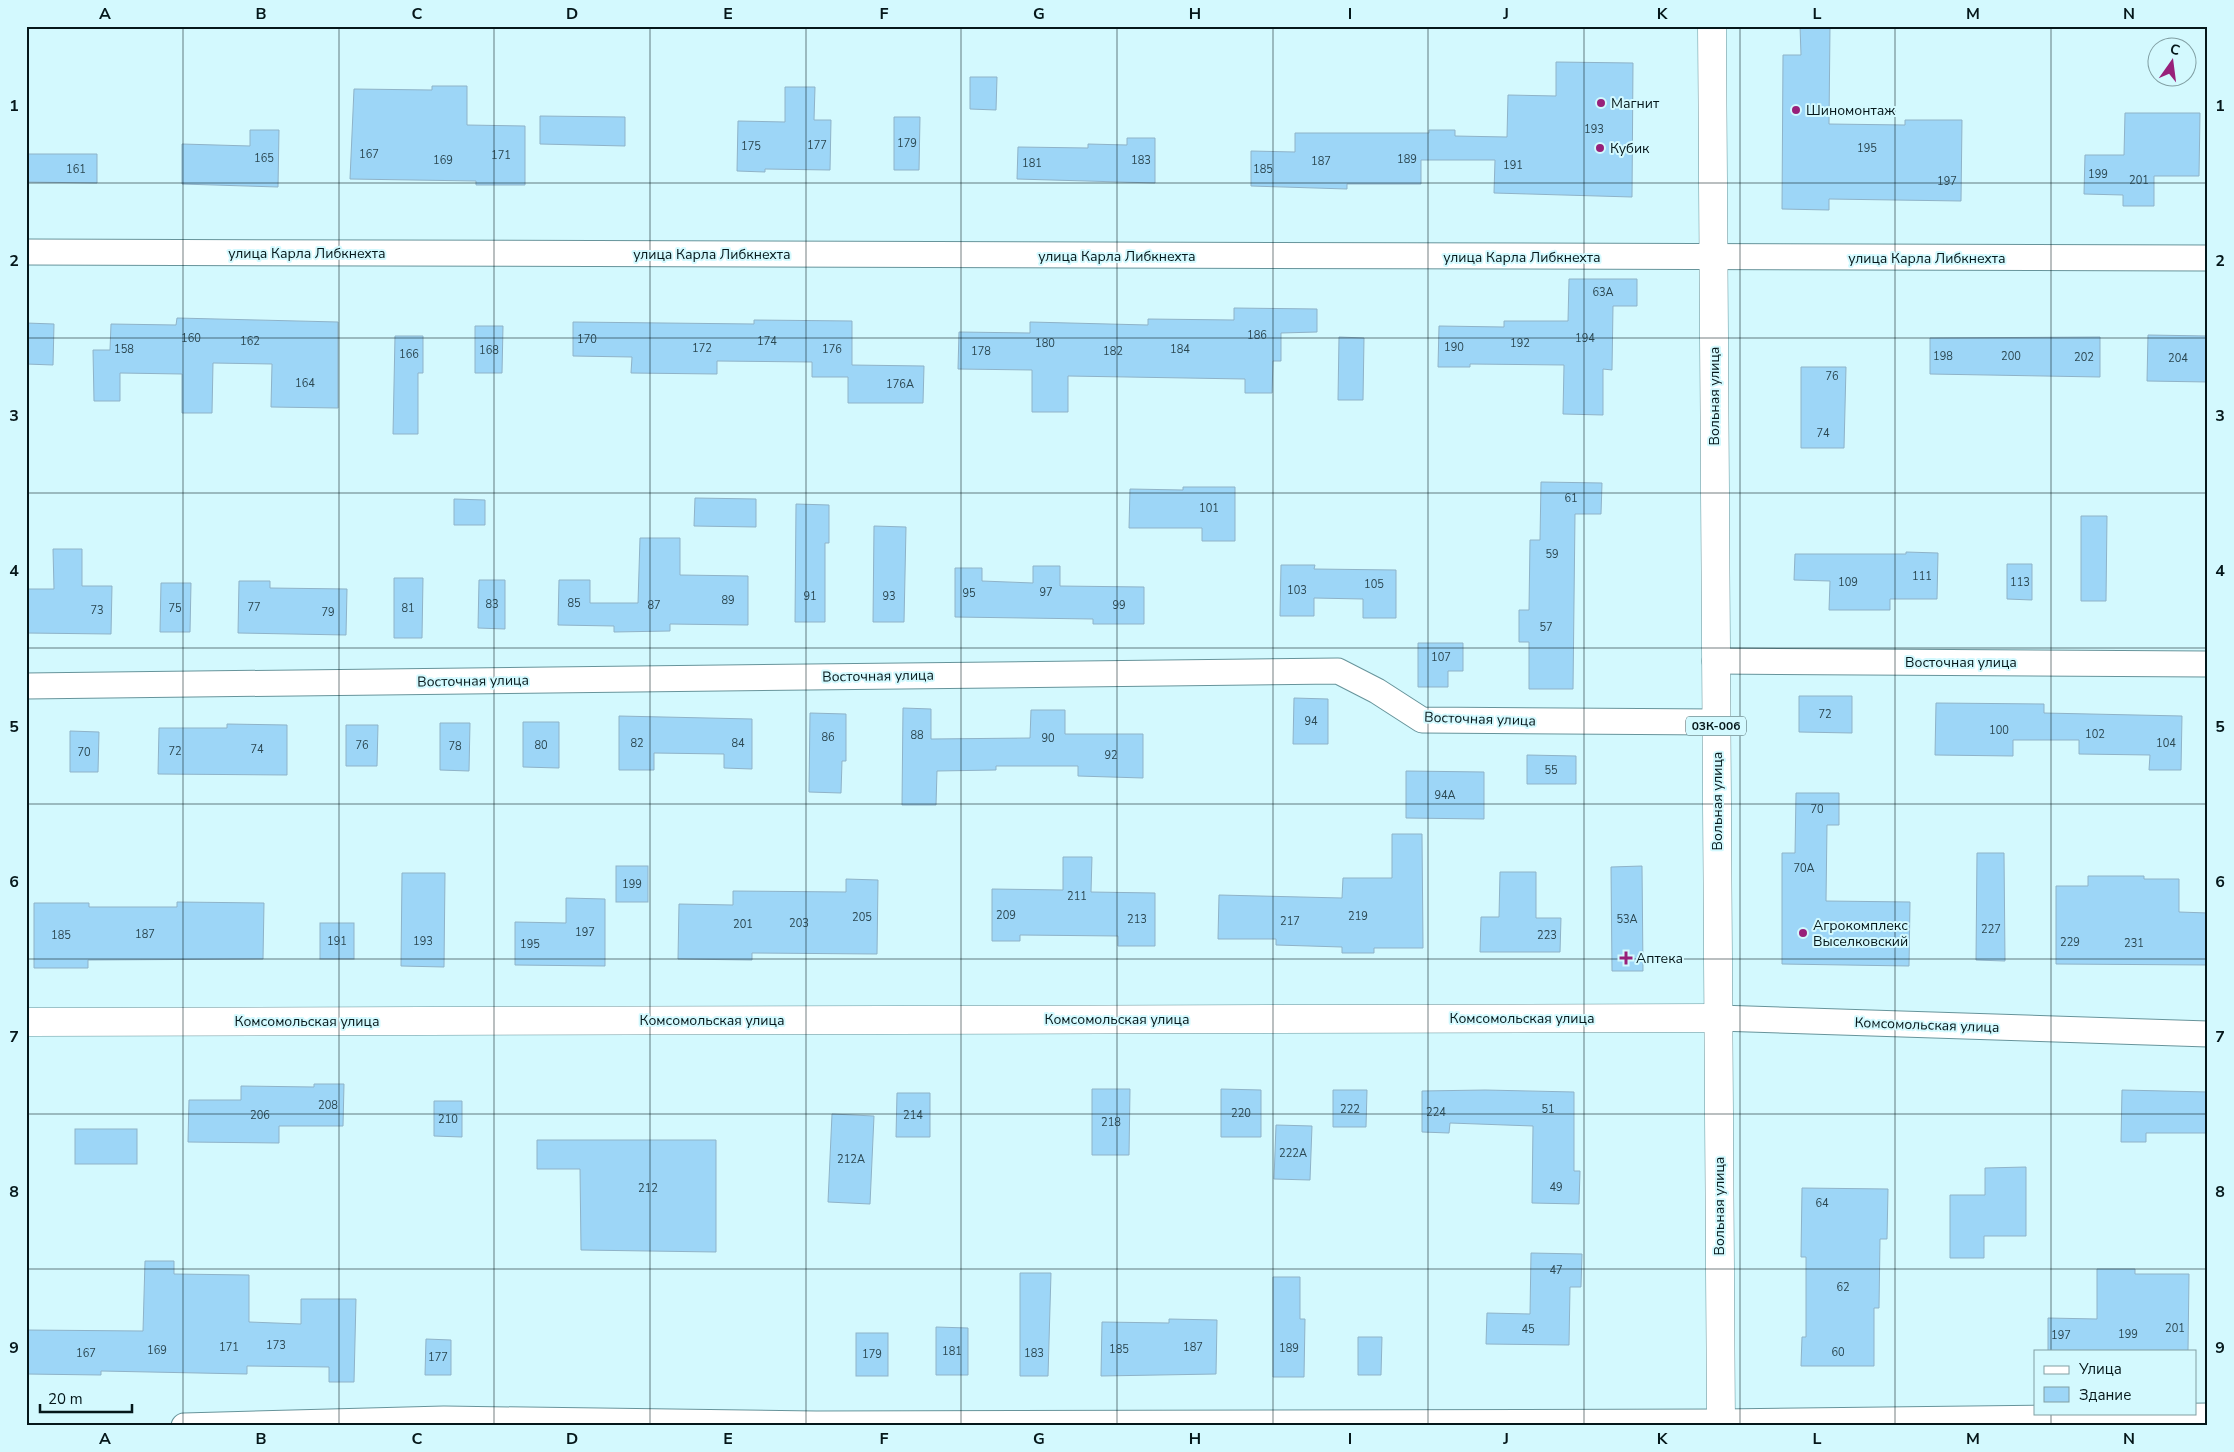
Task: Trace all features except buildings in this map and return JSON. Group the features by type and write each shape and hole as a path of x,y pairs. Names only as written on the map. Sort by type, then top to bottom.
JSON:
{"street":[{"name":"Вольная улица","path":"1712,26 1721,1424"},
{"name":"улица Карла Либкнехта","path":"26,252 2208,258"},
{"name":"Восточная улица","path":"1715,661 2208,664"},
{"name":"Восточная улица","path":"26,686 1338,671 1376,691 1422,720 1716,722"},
{"name":"Комсомольская улица","path":"26,1022 1718,1018 2208,1034"},
{"path":"184,1426 444,1419 816,1424 1721,1424 2208,1416"}],"place":[{"name":"Магнит","path":"1601,103"},
{"name":"Шиномонтаж","path":"1796,110"},
{"name":"Кубик","path":"1600,148"},
{"name":"Агрокомплекс Выселковский","path":"1803,933"},
{"name":"Аптека","path":"1626,958"}]}
